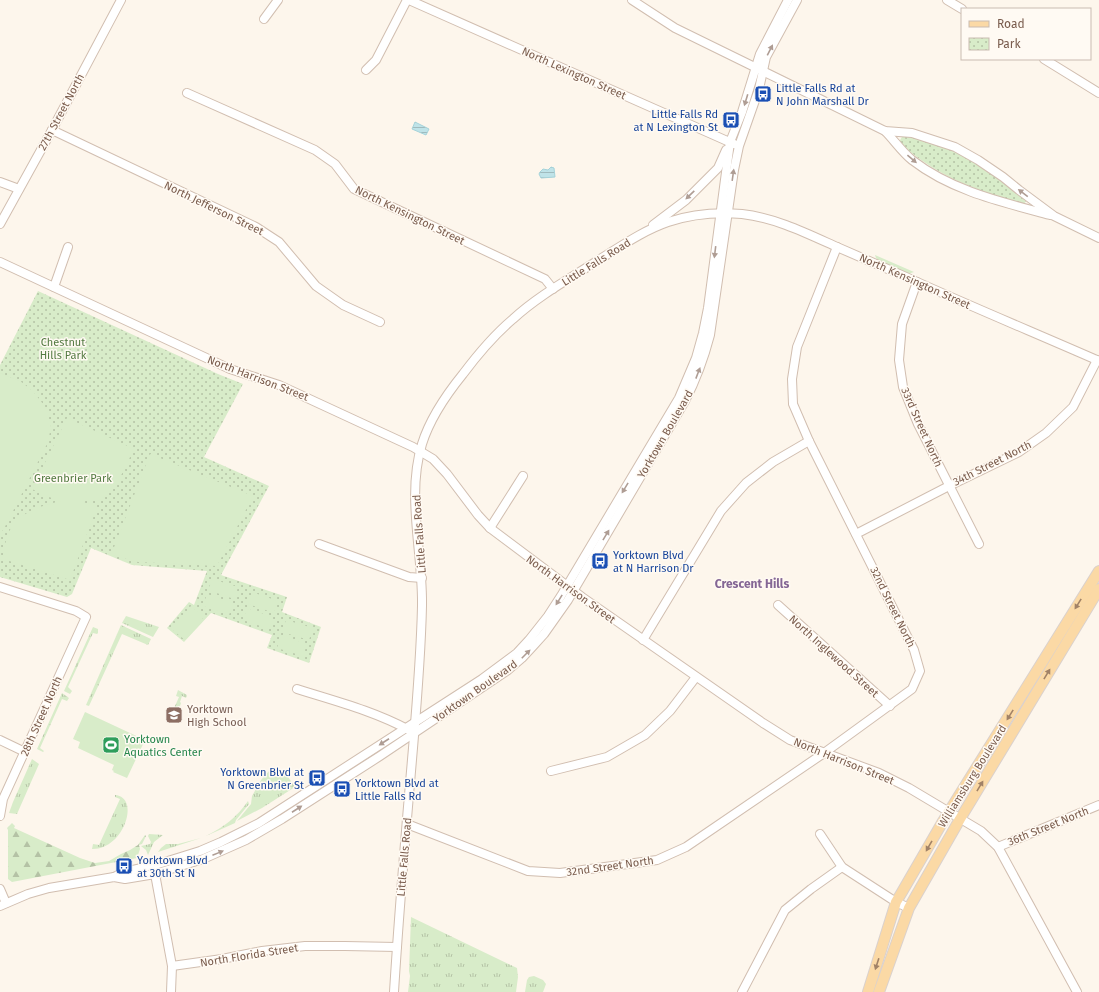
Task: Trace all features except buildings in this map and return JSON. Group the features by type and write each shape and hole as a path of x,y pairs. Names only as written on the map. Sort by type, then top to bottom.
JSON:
{"main road":[{"name":"Williamsburg Boulevard","path":"868,992 896,902 949,812 1099,571"},
{"name":"Williamsburg Boulevard","path":"879,992 908,908 1099,589"}],"street":[{"name":"27th Street North","path":"0,224 121,0"},
{"path":"264,19 278,0"},
{"path":"366,70 376,60 408,0"},
{"name":"North Lexington Street","path":"408,0 739,146"},
{"path":"632,0 675,28 885,131 911,159 939,178 966,191 1054,216 1099,238"},
{"path":"724,213 739,146 759,89 759,69 764,43 788,0"},
{"path":"644,232 686,200 718,168 759,69 797,0"},
{"path":"947,0 961,8"},
{"path":"1046,60 1099,93"},
{"name":"North Kensington Street","path":"187,93 315,150 335,164 354,189 545,279 553,289"},
{"name":"North Jefferson Street","path":"52,130 256,227 280,242 316,286 343,305 380,322"},
{"path":"885,131 912,133 956,148 978,160 1003,177 1054,216"},
{"path":"724,213 730,142"},
{"path":"0,182 19,189"},
{"name":"North Kensington Street","path":"724,213 743,214 766,218 800,230 1098,360"},
{"name":"Little Falls Road","path":"394,992 421,631 422,578 415,494 420,451 432,419 450,390 485,346 516,315 553,289 644,232 671,221 698,215 724,213"},
{"name":"Yorktown Boulevard","path":"3,904 28,894 49,888 114,878 125,879 155,874 203,859 246,840 282,819 414,733 486,685 522,658 544,634 570,588 678,414 695,381 703,361 710,335 724,213"},
{"path":"54,286 68,247"},
{"name":"32nd Street North","path":"407,824 528,871 560,873 657,860 686,847 824,753 912,689 920,671 914,650 809,441 793,404 792,379 797,347 837,247"},
{"name":"North Harrison Street","path":"0,262 230,369 280,385 420,451 433,459 447,474 478,515 490,528 570,588 763,724 790,740 879,772 982,831 998,847 1077,992"},
{"name":"33rd Street North","path":"917,282 902,324 899,360 903,387 918,424 979,544"},
{"name":"34th Street North","path":"856,534 1019,452 1046,433 1073,407 1098,360"},
{"path":"643,640 721,511 751,479 773,462 809,441"},
{"path":"490,528 523,476"},
{"path":"319,544 409,577 422,578"},
{"name":"28th Street North","path":"0,816 3,799 86,617 76,611 1,588"},
{"name":"Yorktown Boulevard","path":"114,878 124,872 181,857 221,842 242,832 278,811 482,679 517,653 539,629 570,588"},
{"name":"North Inglewood Street","path":"778,605 890,706"},
{"path":"552,771 607,757 645,735 670,711 696,677"},
{"path":"297,689 373,713 393,721 414,733"},
{"path":"0,740 25,752"},
{"name":"36th Street North","path":"998,847 1099,805"},
{"path":"820,834 842,868 908,908"},
{"path":"742,992 785,910 811,889 842,868"},
{"path":"155,874 172,966 171,992"},
{"path":"0,889 3,904"},
{"name":"North Florida Street","path":"172,966 222,959 262,950 304,946 397,947"}],"green space":[{"path":"903,135 953,150 973,160 1026,201 1024,204 990,194 946,175 918,158 904,147 899,142"},
{"path":"875,255 914,272 908,274 879,261"},
{"name":"Greenbrier Park","path":"38,291 218,374 243,384 204,457 269,486 221,575 287,597 282,612 321,627 309,663 267,648 272,635 211,613 184,642 167,628 189,602 194,605 207,571 132,565 91,548 72,594 67,597 0,577 0,365"},
{"path":"0,373 20,381 33,391 46,408 51,426 48,442 0,535"},
{"path":"67,418 134,449 120,478 111,491 99,500 80,501 97,507 70,580 3,559 8,534 12,526 22,516 34,509 61,501 32,489"},
{"path":"150,454 253,496 217,566 138,562 111,555"},
{"path":"212,579 238,587 234,599 208,590"},
{"path":"252,592 278,601 274,613 248,604"},
{"path":"207,594 233,603 229,615 203,606"},
{"path":"191,606 204,617 185,640 171,629"},
{"path":"247,608 273,617 269,629 243,620"},
{"path":"126,616 159,627 153,637 122,623"},
{"path":"286,620 313,628 309,640 282,632"},
{"path":"121,625 151,639 148,645 122,634 89,706 86,705"},
{"path":"93,627 98,629 98,633 93,633 68,687 72,691 70,694 64,691"},
{"path":"281,635 307,644 303,656 277,648"},
{"path":"178,690 187,695 186,698 182,696 180,706 178,706 175,712 179,714 177,720 167,716 168,714 171,715 179,697 176,696"},
{"path":"62,693 69,698 67,701 62,699 40,748 44,751 43,752 37,749"},
{"name":"Yorktown Aquatics Center","path":"85,712 145,740 127,778 113,772 114,771 112,770 114,765 78,748 80,742 73,739"},
{"path":"32,759 39,764 17,814 9,813 13,802"},
{"path":"274,767 280,771 284,771 295,787 262,808 237,821 251,804 252,796 261,780"},
{"path":"115,795 123,798 127,804 128,813 125,823 120,833 113,841 103,847 92,849 93,844 99,845 120,799 115,797"},
{"path":"248,801 249,804 235,823 206,836 230,821"},
{"path":"12,823 15,826 14,828 80,858 95,863 109,861 130,850 138,845 145,835 146,836 142,844 139,845 140,849 137,858 12,882 8,879 7,828"},
{"path":"149,834 163,835 154,842 148,855 146,850 141,846 150,844"},
{"path":"201,838 158,852 166,844 178,844"},
{"path":"411,917 517,968 518,977 516,992 408,992 410,976"},
{"path":"534,976 543,980 546,984 543,992 525,992 527,980 529,977"}],"water":[{"path":"415,122 429,129 426,135 412,129"},
{"path":"551,167 554,168 555,177 541,178 539,174 540,172 543,169 548,170"}],"place":[{"name":"Little Falls Rd at N John Marshall Dr","path":"763,94"},
{"name":"Little Falls Rd at N Lexington St","path":"731,120"},
{"name":"Yorktown Blvd at N Harrison Dr","path":"600,561"},
{"name":"Yorktown High School","path":"174,715"},
{"name":"Yorktown Aquatics Center","path":"111,745"},
{"name":"Yorktown Blvd at N Greenbrier St","path":"317,778"},
{"name":"Yorktown Blvd at Little Falls Rd","path":"342,789"},
{"name":"Yorktown Blvd at 30th St N","path":"124,866"}],"district":[{"name":"Crescent Hills","path":"752,584"}],"park label":[{"name":"Chestnut Hills Park","path":"63,348"}]}
